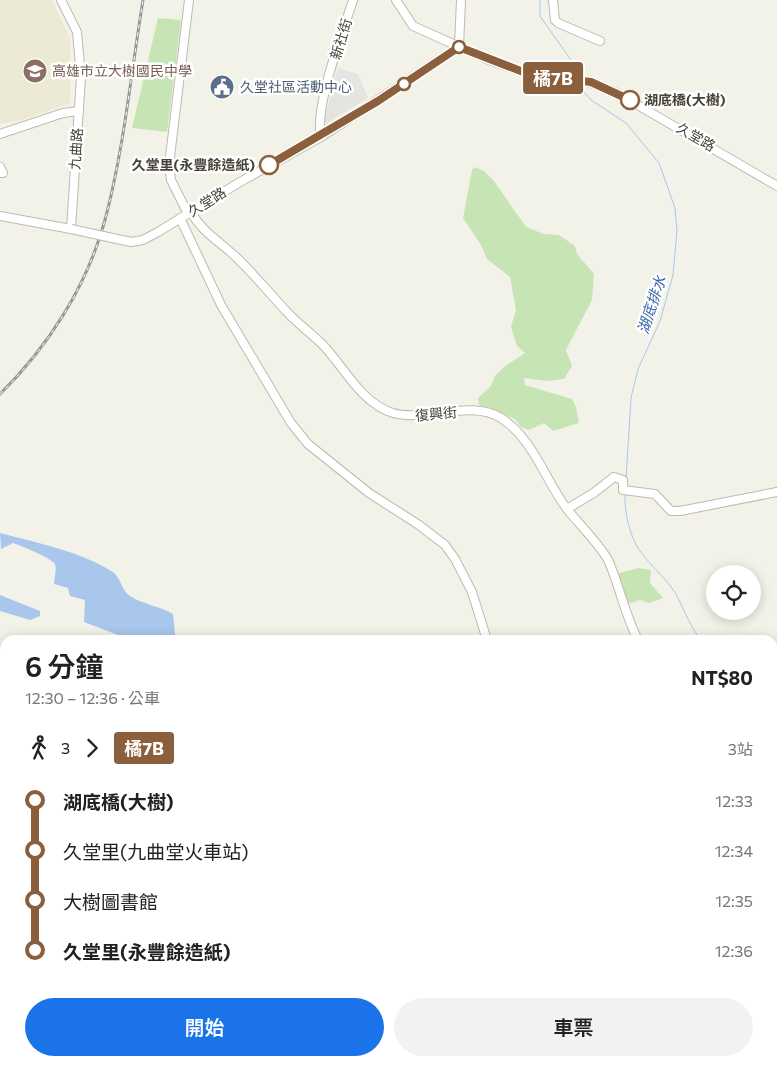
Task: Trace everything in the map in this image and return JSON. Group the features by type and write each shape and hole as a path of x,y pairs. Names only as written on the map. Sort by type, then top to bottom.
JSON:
{"street":[{"name":"九曲路","path":"61,0 77,32 80,49 79,111 71,229"},
{"name":"復興街","path":"189,0 169,165 171,180 189,213 203,231 236,257 288,314 323,345 367,397 391,412 407,416 460,411 479,412 500,417 517,432 531,450 567,509 609,561 636,635"},
{"name":"新社街","path":"321,136 318,119 336,51 353,0"},
{"path":"396,0 413,26 459,47 461,0"},
{"path":"553,0 555,20 558,23 600,41"},
{"name":"久堂路","path":"71,229 132,242 143,240 321,136 459,47 531,75 586,81 617,93 777,186"},
{"path":"0,134 63,113 79,111"},
{"path":"0,167 3,173 0,173"},
{"path":"0,216 71,229"},
{"path":"180,218 221,305 291,424 308,444 354,482 444,545 455,559 472,592 485,635"},
{"path":"567,509 589,496 614,477 623,480 627,491 655,494 671,511 680,512 777,492"}],"shaded area":[{"name":"高雄市立大樹國民中學","path":"0,0 52,0 70,39 70,103 22,120 0,124"},
{"path":"338,68 358,74 368,98 326,124 325,116"}],"green space":[{"path":"158,18 181,20 167,132 132,128"},
{"path":"474,167 484,171 494,181 526,227 544,234 559,235 575,246 577,254 594,274 592,300 566,350 572,366 564,379 546,381 524,378 525,385 572,399 576,407 579,423 553,431 544,423 529,430 521,427 515,419 479,405 478,398 491,386 495,376 504,367 525,353 517,346 511,327 516,310 510,277 487,259 481,245 463,218"},
{"path":"639,568 651,570 650,583 663,598 649,603 640,600 631,603 625,602 615,574"}],"water":[{"path":"0,533 87,558 113,572 130,596 173,614 175,635 118,635 84,622 85,600 70,596 68,588 54,584 56,571 55,564 52,561 13,543 1,549"},
{"path":"0,595 40,611 40,616 30,620 0,611"}],"waterway":[{"name":"湖底排水","path":"540,0 540,16 578,70 580,76"},
{"name":"湖底排水","path":"582,85 584,92 591,100 626,123 659,163 675,208 677,231 673,275 660,321 638,369 631,398 626,479"},
{"name":"湖底排水","path":"625,493 627,517 631,534 638,549 673,590 698,635"}],"railway":[{"path":"0,394 18,376 50,336 77,292 97,244 112,193 127,111 143,0"}],"bus line":[{"name":"橘7B","path":"269,165 378,101 459,47 531,75 591,82 630,100"}],"place":[{"name":"高雄市立大樹國民中學","path":"35,71"},
{"name":"久堂社區活動中心","path":"222,87"},
{"name":"湖底橋(大樹)","path":"630,100"},
{"name":"久堂里(永豐餘造紙)","path":"269,165"}]}
